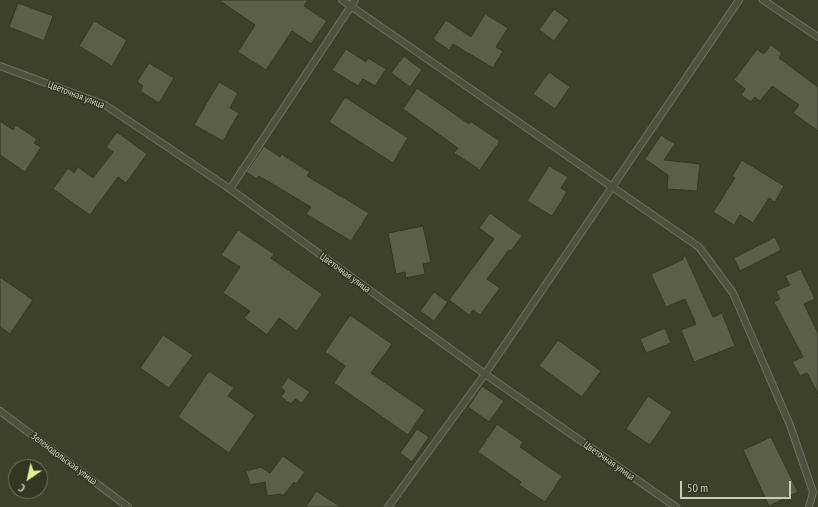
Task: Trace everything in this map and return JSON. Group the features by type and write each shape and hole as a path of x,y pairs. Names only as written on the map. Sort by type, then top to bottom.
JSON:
{"lane":[{"path":"342,0 613,186 699,247 733,293 790,425 813,492 809,507"},
{"path":"230,189 355,0"},
{"path":"388,507 485,374 739,0"},
{"path":"763,0 818,37"},
{"name":"Цветочная улица","path":"0,66 105,105 230,189 485,374 676,507"},
{"name":"Зеленодольская улица","path":"0,411 128,507"}],"building":[{"path":"219,0 308,0 304,6 327,21 311,44 292,31 266,70 238,52 255,25"},
{"path":"18,3 53,16 44,41 9,27"},
{"path":"554,9 569,20 554,41 539,30"},
{"path":"485,14 508,28 496,47 503,51 493,68 453,44 449,50 433,39 446,20 471,37"},
{"path":"94,21 127,40 112,66 79,46"},
{"path":"771,45 782,53 779,58 818,87 818,131 793,113 799,105 772,86 760,101 755,97 751,102 741,95 745,89 734,80 757,49 764,54"},
{"path":"346,49 366,62 368,58 386,69 375,86 363,79 358,86 332,70"},
{"path":"404,56 422,70 410,87 391,73"},
{"path":"149,63 174,78 159,103 140,91 143,86 137,82"},
{"path":"549,72 570,87 555,109 533,94"},
{"path":"219,82 238,93 230,108 239,113 223,141 194,125"},
{"path":"417,88 469,124 470,121 500,141 480,170 454,153 458,148 403,109"},
{"path":"345,97 408,138 393,163 329,122"},
{"path":"0,121 13,130 16,125 37,139 34,143 41,147 25,172 0,155"},
{"path":"117,132 147,154 126,183 118,177 90,215 53,189 68,168 74,173 78,167 93,178 113,152 106,147"},
{"path":"661,135 675,144 664,160 700,164 697,191 667,189 668,175 643,158 645,159"},
{"path":"264,146 280,157 281,154 310,172 307,176 369,213 351,241 306,214 311,207 259,176 257,179 246,172"},
{"path":"742,160 784,186 775,202 769,198 753,223 740,215 734,225 713,212 735,178 732,176"},
{"path":"549,166 568,177 561,188 567,192 552,216 527,201"},
{"path":"490,213 522,236 511,251 509,250 487,279 500,288 480,315 473,310 469,315 449,300 494,239 479,228"},
{"path":"423,226 431,262 423,264 425,274 406,278 405,272 396,274 388,233"},
{"path":"238,230 274,254 271,258 322,294 297,331 279,318 267,335 244,318 250,311 223,293 240,267 221,255"},
{"path":"775,237 781,250 740,271 734,258"},
{"path":"685,255 713,317 722,313 735,346 694,362 681,330 696,324 685,299 666,307 651,274 682,260"},
{"path":"801,269 815,299 804,304 818,333 818,394 807,373 800,376 792,362 803,357 774,302 780,299 776,291 790,285 785,276"},
{"path":"0,277 33,300 10,334 0,327"},
{"path":"434,292 448,302 434,321 420,311"},
{"path":"350,315 392,344 371,373 425,410 408,435 334,383 345,366 325,352"},
{"path":"665,328 671,343 646,353 640,339"},
{"path":"163,335 193,355 169,388 140,368"},
{"path":"558,340 601,371 582,397 539,366"},
{"path":"209,371 234,388 228,396 255,415 229,453 178,417"},
{"path":"288,377 310,392 302,403 295,399 291,404 281,397 285,391 281,388"},
{"path":"482,386 504,401 489,422 468,407"},
{"path":"648,396 672,412 650,445 626,429"},
{"path":"497,424 523,442 520,447 562,476 545,502 519,485 521,482 478,452"},
{"path":"417,429 429,437 412,462 400,453"},
{"path":"771,437 798,492 769,506 743,450"},
{"path":"283,456 305,472 296,484 294,482 283,496 281,494 267,496 265,482 250,485 246,471 261,467 270,473"},
{"path":"316,491 341,507 306,507"}]}
